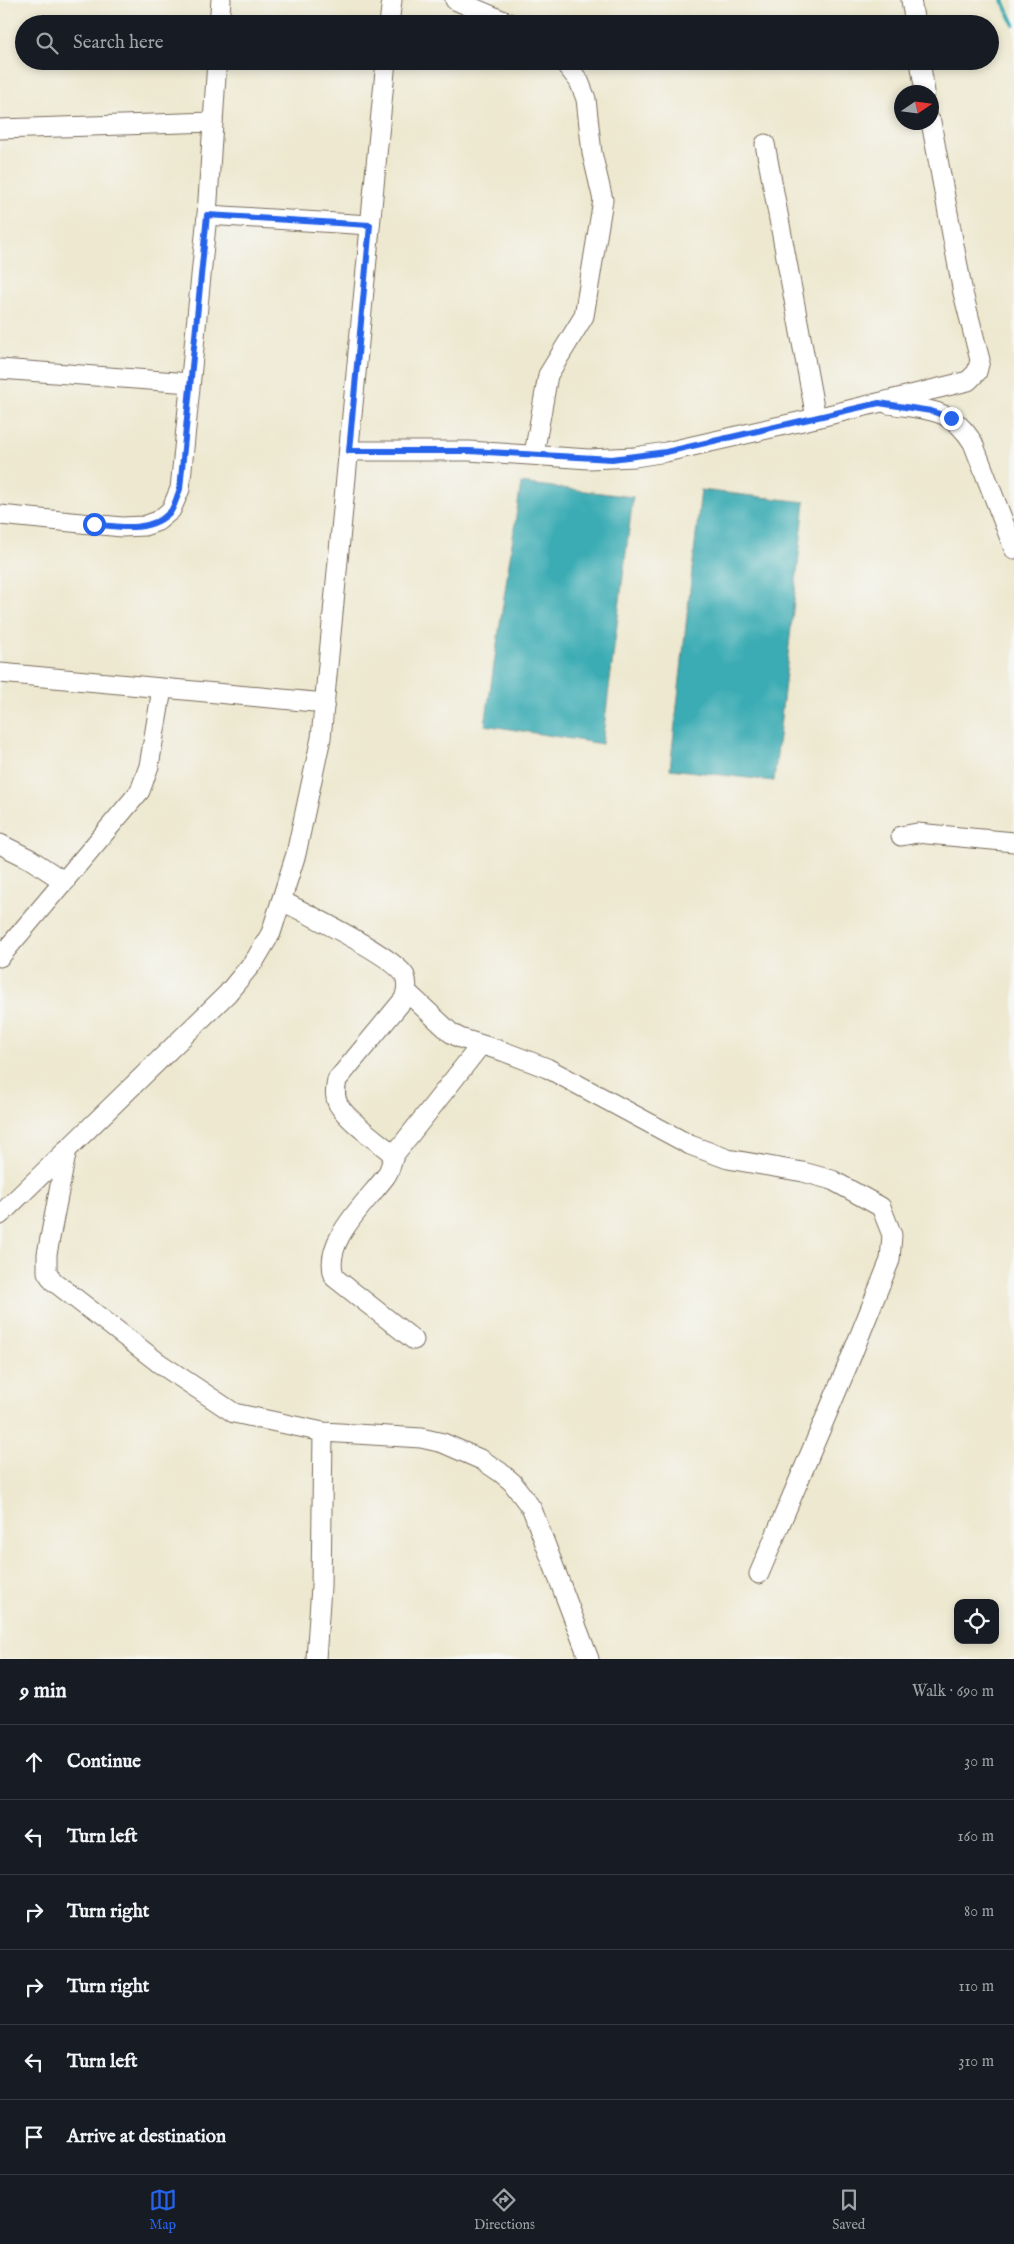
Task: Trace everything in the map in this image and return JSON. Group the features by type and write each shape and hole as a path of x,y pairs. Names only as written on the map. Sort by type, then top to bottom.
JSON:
{"street":[{"path":"220,15 221,0"},
{"path":"390,15 392,0"},
{"path":"455,0 490,15"},
{"path":"911,0 914,15"},
{"path":"0,515 122,527 144,526 158,521 171,510 180,489 207,215 216,70"},
{"path":"0,1215 227,994 255,960 271,933 282,901 312,787 325,703 385,70"},
{"path":"534,454 548,375 584,316 602,200 591,146 586,99 579,81 570,70"},
{"path":"921,70 924,85"},
{"path":"0,129 213,122"},
{"path":"349,451 436,450 534,454 596,459 635,457 676,450 816,418 974,377 979,365 933,130"},
{"path":"765,144 816,418"},
{"path":"207,215 370,225"},
{"path":"0,369 190,383"},
{"path":"879,403 943,414 964,428 973,444 1014,549"},
{"path":"0,673 325,703"},
{"path":"0,957 140,791 149,766 162,689"},
{"path":"901,836 916,833 1014,842"},
{"path":"0,844 30,859 65,882"},
{"path":"282,901 383,955 404,975 407,984 407,992 404,999 336,1080 335,1090 339,1106 348,1116 394,1155"},
{"path":"407,992 450,1032 480,1046 505,1052 547,1068 708,1153 754,1165 803,1172 832,1180 881,1207 886,1216 893,1242 890,1260 848,1367 759,1574"},
{"path":"414,1340 335,1278 331,1264 334,1248 342,1234 387,1174 394,1155 480,1046"},
{"path":"68,1149 47,1254 47,1272 53,1281 159,1364 223,1408 234,1413 323,1432 421,1438 443,1443 482,1460 506,1477 522,1494 532,1509 589,1659"},
{"path":"316,1659 321,1587 323,1432"}],"water":[{"path":"521,483 633,497 602,744 485,725"},
{"path":"701,490 805,502 774,781 670,769"}],"waterway":[{"path":"1003,0 1014,25"}],"route":[{"path":"94,524 122,527 144,526 158,521 171,510 180,489 207,215 370,225 349,451 469,451 612,459 666,452 879,403 931,411 951,418"}]}
